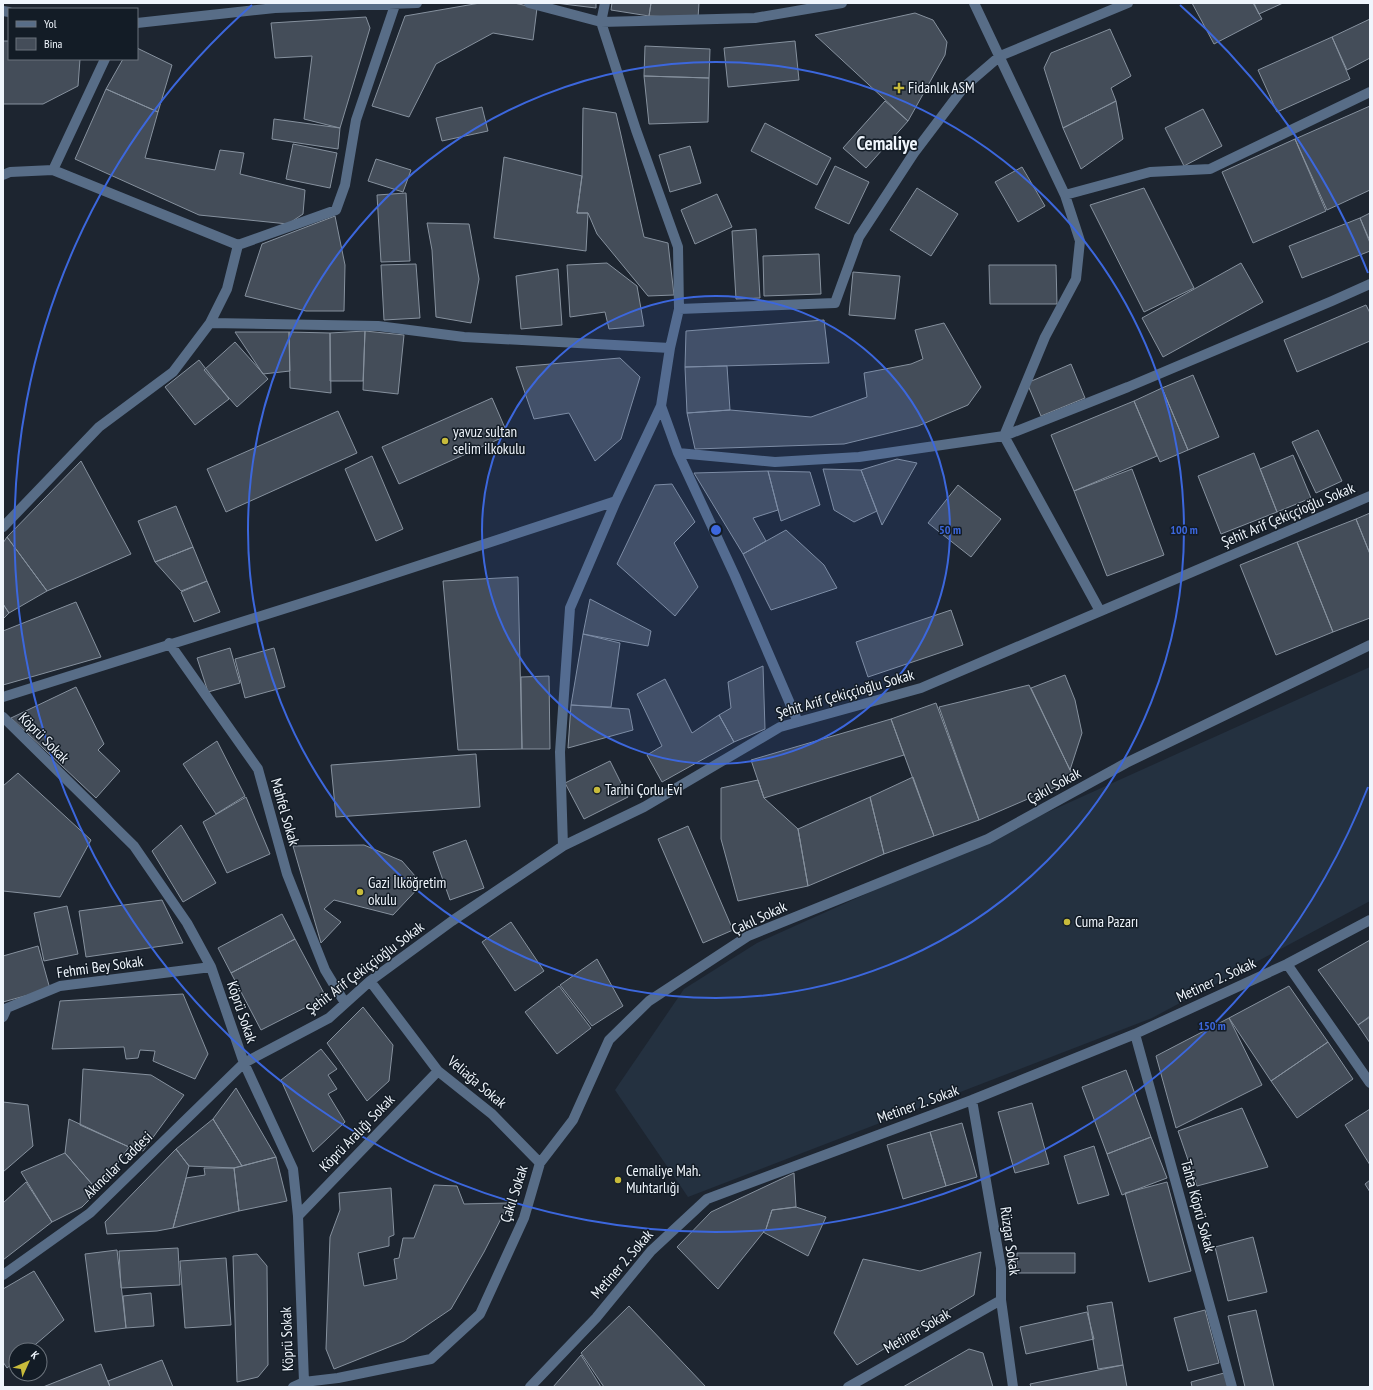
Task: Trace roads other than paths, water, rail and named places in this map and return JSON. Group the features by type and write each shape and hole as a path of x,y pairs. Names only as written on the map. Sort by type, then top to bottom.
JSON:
{"street":[{"path":"138,23 275,6 395,5 417,3"},
{"path":"529,3 601,22 755,18 842,3"},
{"path":"563,846 560,752 570,608 616,501 661,406 670,348 679,310 678,247 636,130 601,22 605,3"},
{"path":"974,3 1065,195 1080,241 1076,280 1045,337 1004,436"},
{"path":"679,310 835,303 859,237 914,152 964,87 1000,56 1128,3"},
{"path":"3,175 10,172 53,170 238,245 336,210 345,185 356,120 395,5"},
{"path":"53,170 105,60"},
{"path":"1065,195 1150,172 1210,169 1370,92"},
{"path":"3,527 99,427 173,372 210,323 227,289 238,245"},
{"path":"678,453 775,462 859,457 1004,436 1128,387 1370,284"},
{"path":"210,323 378,326 464,337 670,348"},
{"path":"661,406 678,453 735,576 798,722"},
{"path":"1004,436 1100,611"},
{"name":"Şehit Arif Çekiççioğlu Sokak","path":"244,1064 329,1018 370,981 452,921 563,846 644,807 780,726 921,688 1370,496"},
{"path":"3,697 169,643 350,588 616,501"},
{"name":"Mahfel Sokak","path":"169,643 258,769 287,874 325,970 345,1003"},
{"name":"Çakıl Sokak","path":"293,1387 431,1359 480,1314 524,1218 540,1163 573,1120 609,1040 649,1001 748,936 988,839 1126,763 1370,645"},
{"name":"Köprü Sokak","path":"3,717 134,846 187,923 211,967 244,1064 294,1169 298,1216 305,1385"},
{"name":"Metiner 2. Sokak","path":"530,1387 596,1318 651,1251 707,1199 972,1100 1135,1034 1287,964 1370,920"},
{"path":"1287,964 1370,1083"},
{"name":"Fehmi Bey Sokak","path":"3,1017 7,1008 60,986 211,967"},
{"name":"Veliağa Sokak","path":"370,981 438,1071 492,1114 540,1163"},
{"name":"Tahta Köprü Sokak","path":"1135,1034 1232,1387"},
{"name":"Akıncılar Caddesi","path":"3,1275 90,1213 244,1064"},
{"name":"Köprü Aralığı Sokak","path":"298,1216 438,1071"},
{"name":"Rüzgar Sokak","path":"972,1100 1001,1268 1001,1300 1013,1387"},
{"name":"Metiner Sokak","path":"848,1387 1001,1300"}],"place":[{"name":"Fidanlık ASM","path":"899,88"},
{"name":"yavuz sultan selim ilkokulu","path":"445,441"},
{"name":"Tarihi Çorlu Evi","path":"597,790"},
{"name":"Gazi İlköğretim okulu","path":"360,892"},
{"name":"Cuma Pazarı","path":"1067,922"},
{"name":"Cemaliye Mah. Muhtarlığı","path":"618,1180"}],"district":[{"name":"Cemaliye","path":"887,143"}]}
